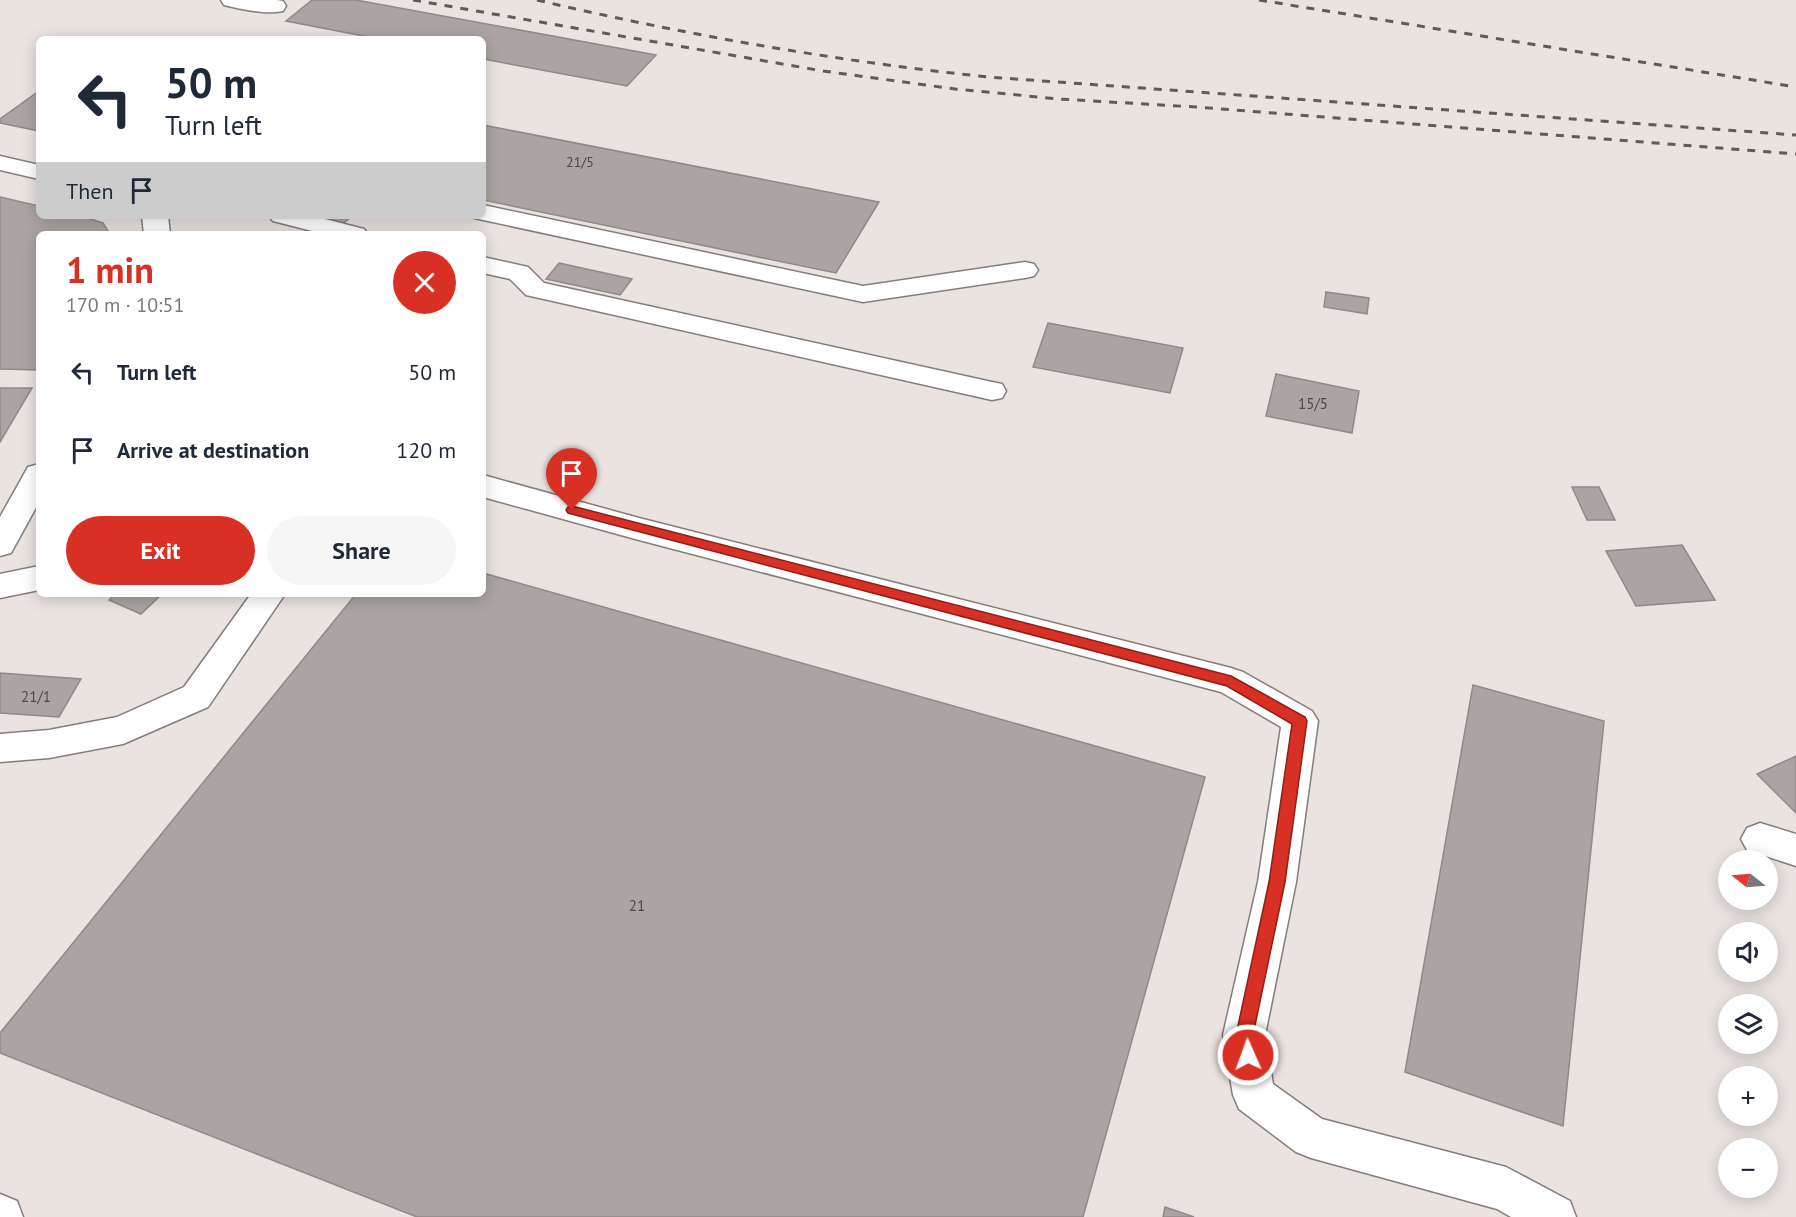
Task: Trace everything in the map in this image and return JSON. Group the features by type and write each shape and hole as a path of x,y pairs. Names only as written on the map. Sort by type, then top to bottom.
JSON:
{"street":[{"path":"232,0 275,6"},
{"path":"0,163 36,171"},
{"path":"486,214 863,294 1025,270"},
{"path":"294,219 343,231"},
{"path":"486,266 519,273 535,289 992,391"},
{"path":"0,545 36,479"},
{"path":"486,487 639,529 1231,681 1299,721 1277,882 1244,1035 1254,1095 1311,1137 1506,1189 1554,1217"},
{"path":"0,586 36,579"},
{"path":"0,748 49,744 123,730 196,697 266,597"},
{"path":"1760,839 1796,850"}],"building":[{"path":"312,0 356,0 656,55 627,86 486,60 486,36 364,36 286,21"},
{"path":"36,93 36,130 0,123 0,119"},
{"path":"486,126 879,202 836,273 486,201"},
{"path":"0,197 36,205 36,219 90,219 103,223 108,231 36,231 36,370 0,369"},
{"path":"327,219 349,219 344,223"},
{"path":"559,263 632,279 620,295 546,279"},
{"path":"1326,292 1369,298 1367,314 1324,307"},
{"path":"1048,323 1183,348 1170,393 1033,367"},
{"path":"1276,374 1359,391 1352,433 1266,416"},
{"path":"0,388 32,388 0,442"},
{"path":"1572,487 1599,487 1615,520 1587,520"},
{"path":"1682,545 1715,600 1636,606 1606,551"},
{"path":"486,574 1205,777 1083,1217 417,1217 0,1053 0,1033 354,597 486,597"},
{"path":"112,597 159,597 141,614 109,600"},
{"path":"0,673 81,679 59,717 0,713"},
{"path":"1473,685 1604,721 1563,1126 1405,1072"},
{"path":"1796,756 1796,813 1757,774"},
{"path":"1165,1207 1194,1217 1163,1217"}],"railway":[{"path":"413,0 823,71 955,89 1059,99 1196,107 1796,154"},
{"path":"537,0 649,25 761,46 931,71 1796,135"},
{"path":"1259,0 1796,87"}],"route":[{"path":"572,510 1231,681 1299,721 1277,882 1244,1035 1248,1055"}]}
